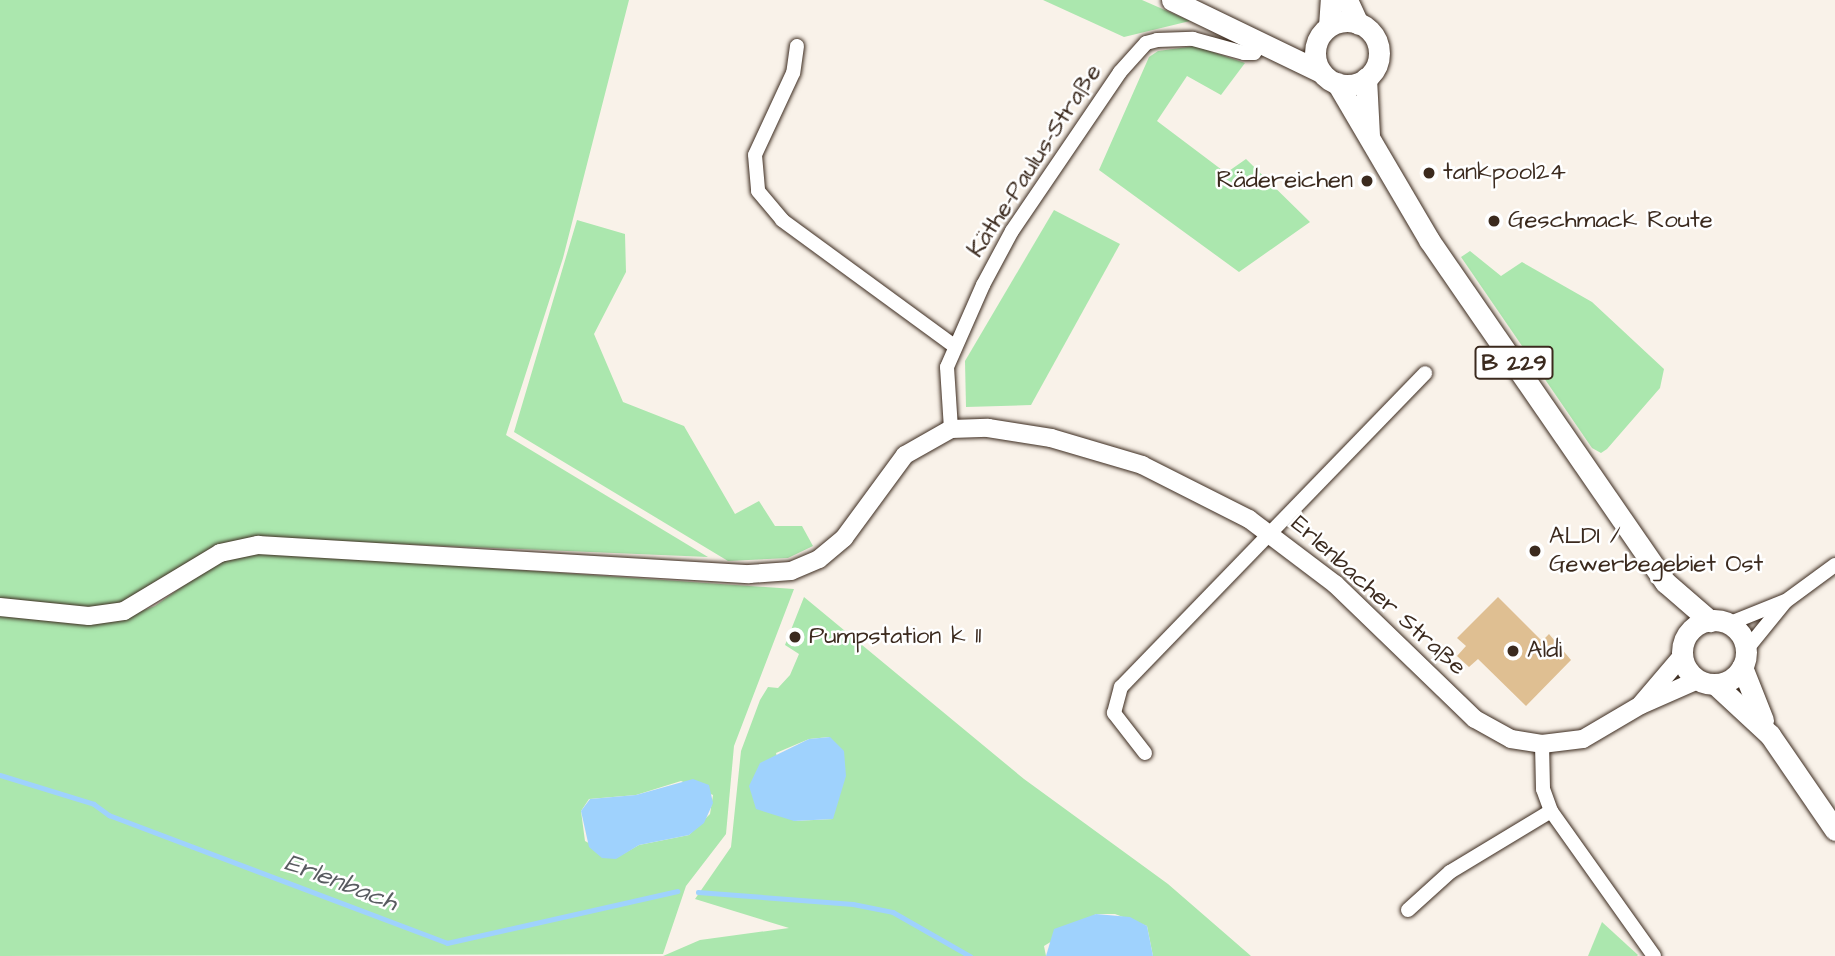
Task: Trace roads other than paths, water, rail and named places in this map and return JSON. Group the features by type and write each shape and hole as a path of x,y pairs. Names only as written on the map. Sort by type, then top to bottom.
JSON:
{"main road":[{"path":"1172,0 1266,43 1329,78 1366,78 1378,51 1370,32 1358,24 1347,0"},
{"path":"1329,78 1323,34 1331,0"},
{"path":"1266,43 1323,34 1358,24"},
{"name":"B 229","path":"1329,78 1369,135 1422,230 1665,582 1684,647"},
{"name":"B 229","path":"1366,78 1369,135"},
{"name":"B 229","path":"1665,582 1719,622"},
{"path":"1770,735 1707,682 1684,647 1719,622 1740,635 1744,659 1770,735 1835,830"},
{"path":"1707,682 1744,659"}],"street":[{"name":"Käthe-Paulus-Straße","path":"951,429 945,389 954,346 1012,231 1138,50 1146,43 1175,37 1254,53 1266,43"},
{"path":"797,46 793,73 755,155 758,191 782,220 954,346"},
{"path":"1145,753 1118,722 1115,695 1424,373"},
{"path":"0,607 89,616 124,611 220,553 258,545 635,565 749,574 800,568 844,538 905,455 951,429"},
{"name":"Erlenbacher Straße","path":"951,429 1021,431 1105,453 1192,488 1272,533 1335,583 1475,719 1511,739 1542,744 1592,736 1640,705 1707,682"},
{"path":"1744,659 1786,601 1835,565"},
{"path":"1719,622 1786,601"},
{"name":"Erlenbacher Straße","path":"1640,705 1684,647"},
{"path":"1542,744 1543,789 1551,811 1654,956"},
{"path":"1408,910 1450,872 1551,811"}],"water":[{"path":"830,737 844,751 846,776 833,819 794,821 756,809 749,786 760,763 809,739"},
{"path":"693,779 709,785 713,803 704,823 689,835 639,845 616,859 602,858 589,847 581,811 590,799 636,795"},
{"path":"1096,914 1130,917 1147,926 1153,956 1046,956 1054,929"}],"waterway":[{"name":"Erlenbach","path":"0,775 94,804 109,815 447,943 677,891"},
{"name":"Erlenbach","path":"698,892 853,904 893,912 970,956"}],"place":[{"name":"tankpool24","path":"1429,173"},
{"name":"Rädereichen","path":"1367,181"},
{"name":"Geschmack Route","path":"1494,221"},
{"name":"ALDI / Gewerbegebiet Ost","path":"1535,551"},
{"name":"Pumpstation k 11","path":"795,637"},
{"name":"Aldi","path":"1513,651"}]}
